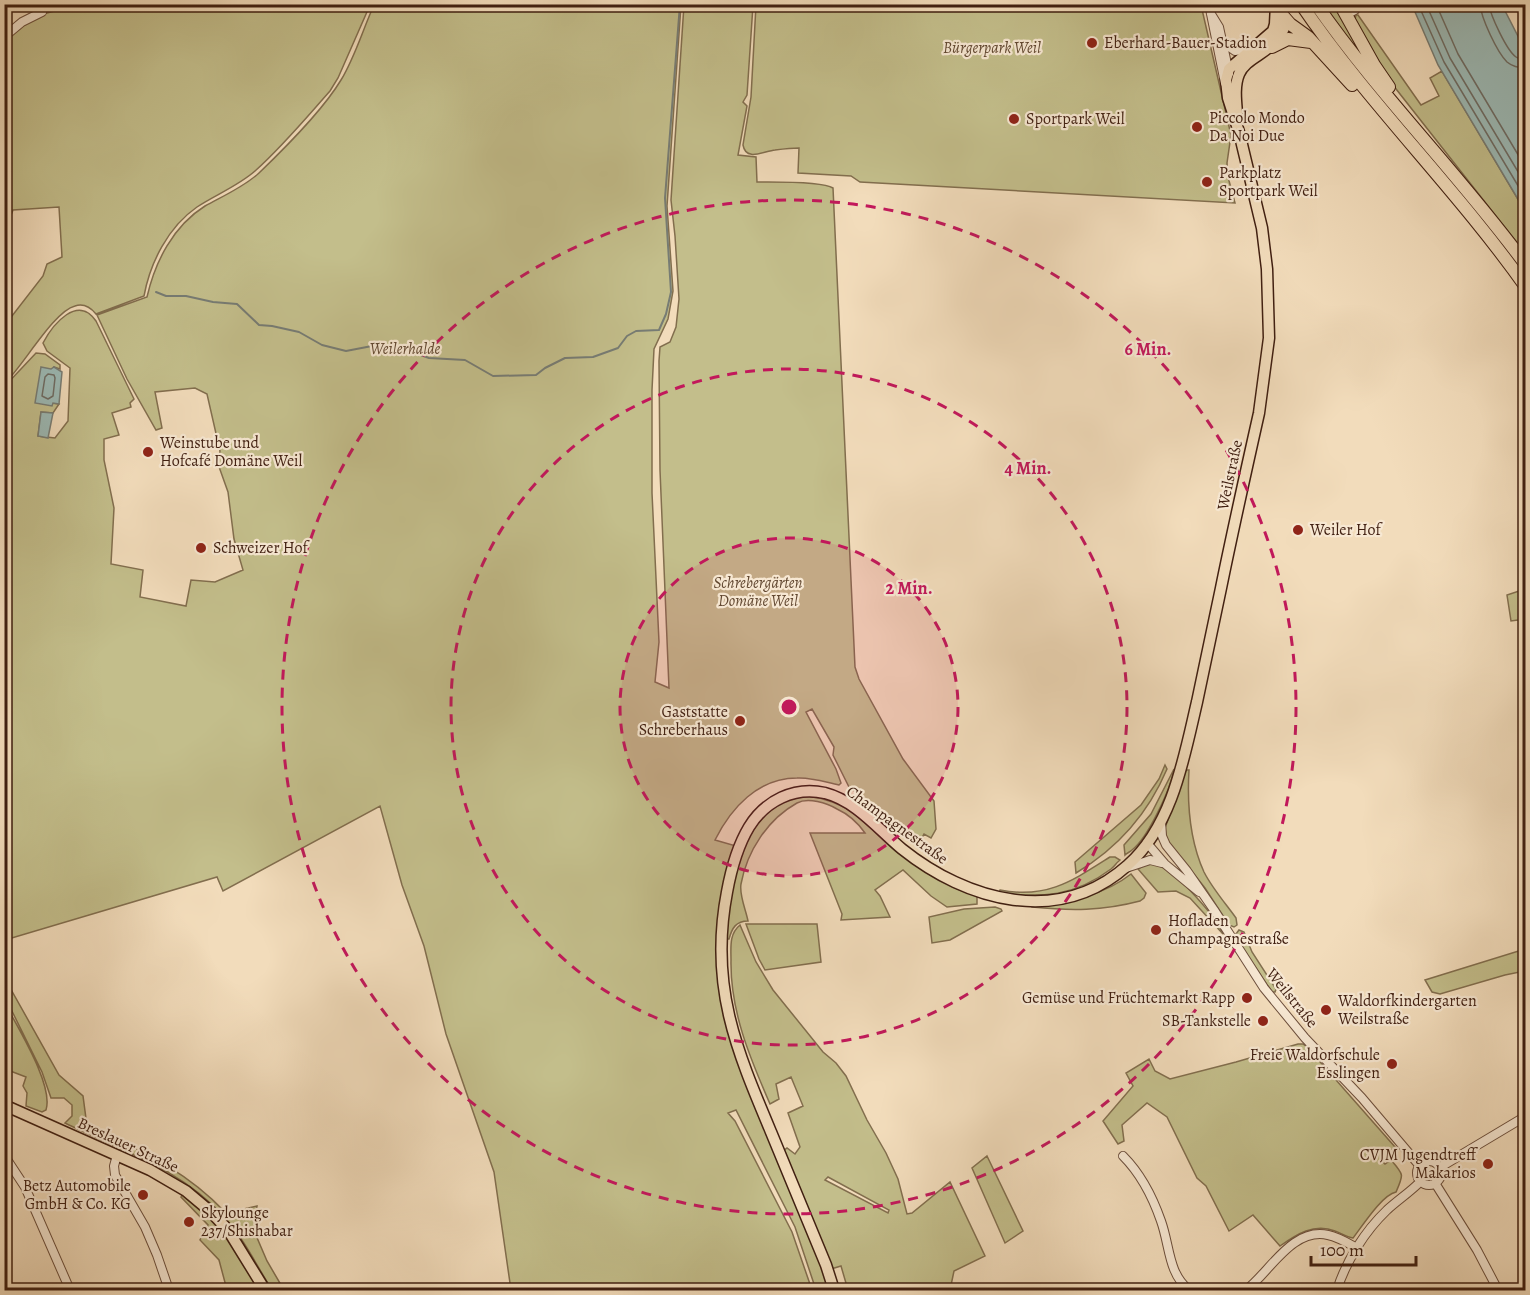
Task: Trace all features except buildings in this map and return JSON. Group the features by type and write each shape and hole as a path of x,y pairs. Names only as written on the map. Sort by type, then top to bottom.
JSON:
{"highway":[{"path":"1301,4 1378,105 1476,220 1526,287"},
{"path":"1316,4 1363,66 1486,213 1526,265"},
{"path":"1342,10 1374,65 1433,149"},
{"path":"1283,16 1314,43 1358,91 1378,105"},
{"path":"1272,46 1288,39 1314,43"}],"main road":[{"path":"1236,103 1237,80 1243,67 1272,46 1285,26 1283,16 1276,4"},
{"path":"1226,87 1229,69 1273,31 1276,4"},
{"name":"Weilstraße","path":"1147,843 1161,819 1177,780 1197,702 1259,413 1268,354 1270,306 1262,228 1226,87"},
{"name":"Weilstraße","path":"1236,103 1239,132"},
{"name":"Champagnestraße","path":"834,1290 742,1062 727,1008 722,961 725,904 738,849 754,819 768,805 790,794 808,791 832,795 850,804 904,850 937,874 965,888 1006,899 1035,901 1072,895 1101,883 1140,859 1147,843"},
{"name":"Breslauer Straße","path":"4,1105 167,1178 206,1207 231,1235 265,1290"}],"street":[{"name":"Weilstraße","path":"1209,4 1226,87"},
{"path":"1342,10 1355,10 1359,4"},
{"path":"4,37 21,22 42,12"},
{"name":"Weilstraße","path":"1211,14 1219,27 1236,103"},
{"path":"1223,42 1235,51 1242,52 1254,48"},
{"path":"1219,56 1229,69 1243,67"},
{"name":"Weilstraße","path":"1161,819 1162,836 1173,854 1187,871 1271,998 1419,1165"},
{"name":"Weilstraße","path":"1147,843 1165,864 1202,894"},
{"path":"1147,843 1173,854"},
{"path":"1140,859 1165,864"},
{"path":"1439,1168 1526,1116"},
{"path":"4,1155 27,1191 70,1290"},
{"path":"117,1155 115,1173 145,1227 169,1290"},
{"path":"1124,1156 1138,1173 1155,1205 1166,1237 1173,1269 1180,1282 1189,1290"},
{"path":"1425,1161 1431,1161 1439,1168 1441,1174 1435,1183 1427,1185 1420,1182 1416,1173 1419,1165 1425,1161"},
{"path":"1337,1290 1344,1272 1378,1219 1420,1182"},
{"path":"1435,1183 1477,1250 1498,1290"},
{"path":"1246,1290 1281,1253 1308,1236 1330,1235 1358,1248"}],"green space":[{"path":"176,4 370,5 330,91 255,171 197,207 177,225 156,259 144,296 96,314 90,308 81,305 67,310 48,328 5,383 5,325 43,276 47,264 62,257 59,207 13,210 5,231 5,40 29,21 59,10 88,7 164,8"},
{"path":"374,5 681,5 667,206 673,291 668,319 654,349 652,390 652,493 659,642 655,682 669,688 660,470 659,361 660,347 670,342 676,327 679,299 671,200 684,5 753,5 747,95 743,102 747,106 738,155 756,157 757,182 808,183 833,188 855,667 859,679 903,759 934,801 936,829 931,838 924,834 918,845 879,809 849,787 833,755 834,747 812,709 806,712 841,783 839,785 802,778 783,779 770,783 758,789 738,806 715,840 736,846 720,983 830,1290 816,1290 795,1227 736,1110 728,1113 735,1121 792,1232 812,1290 511,1290 494,1172 446,1034 424,946 402,885 380,806 223,891 217,877 5,940 4,387 36,353 45,354 60,365 60,369 54,367 52,403 59,404 53,413 41,412 38,436 55,438 68,421 70,368 47,351 43,343 66,315 82,310 89,313 96,321 134,399 130,403 131,407 112,413 119,435 104,439 104,460 114,508 111,564 143,570 140,597 186,606 191,580 215,582 243,570 234,539 228,492 218,464 220,451 207,394 195,388 155,392 162,428 156,430 127,379 97,315 147,297 160,258 184,224 205,206 253,178 303,128 341,80"},
{"name":"Sportpark Weil","path":"756,5 1201,5 1231,135 1227,163 1235,203 860,182 851,176 798,173 799,148 748,153 743,145 751,97"},
{"path":"1324,5 1336,5 1369,63 1356,49"},
{"path":"1356,15 1421,105 1439,96 1430,78 1442,71 1525,211 1525,253 1389,80 1355,19"},
{"path":"1525,589 1525,619 1511,621 1507,595"},
{"path":"1165,765 1167,769 1151,801 1141,815 1105,853 1076,873 1075,862 1141,805 1159,779"},
{"path":"1174,769 1164,800 1152,824 1138,844 1125,855 1124,845 1151,814"},
{"path":"1186,770 1189,770 1189,809 1195,848 1207,878 1236,918 1237,925 1234,927 1229,925 1205,888 1167,840 1165,828"},
{"path":"807,796 828,800 865,820 933,874 951,886 977,896 977,904 947,907 931,896 903,870 875,890 890,917 841,920 842,914 810,833 865,833 852,819 833,807 823,803 801,801 768,827 754,848 741,884 748,921 733,928 729,939 726,939 733,881 746,842 756,825 769,811 784,801"},
{"path":"1110,857 1120,860 1097,878 1071,890 1044,895 999,894 1000,890 1032,892 1058,886"},
{"path":"1148,863 1162,867 1178,878 1206,908 1223,934 1190,898 1176,891 1158,892 1138,869"},
{"path":"1131,874 1146,893 1140,901 1113,907 1086,909 1032,907 1032,905 1071,900 1097,893"},
{"path":"995,907 1002,911 950,940 932,943 929,917 964,909"},
{"path":"746,924 817,924 821,962 765,970"},
{"path":"740,925 756,962 773,990 823,1052 846,1076 898,1179 907,1214 912,1213 950,1182 985,1256 954,1271 950,1290 848,1290 841,1266 831,1269 783,1151 787,1148 795,1154 800,1147 788,1113 803,1106 791,1077 776,1084 779,1099 770,1104 743,1034 732,979 731,941","holes":["828,1177 889,1210 888,1213 825,1180"]},
{"path":"1239,930 1244,932 1252,952 1276,989 1275,992 1272,992 1237,940 1236,934"},
{"path":"1525,949 1525,971 1440,994 1432,992 1425,980"},
{"path":"4,977 59,1075 83,1096 87,1126 161,1162 194,1184 226,1213 257,1206 255,1233 267,1261 284,1290 272,1290 232,1226 190,1186 150,1163 65,1123 72,1116 72,1105 64,1098 51,1098 42,1072 5,997"},
{"path":"5,1003 40,1071 47,1099 46,1110 42,1112 26,1106 27,1093 23,1086 26,1077 5,1069"},
{"path":"1298,1044 1307,1047 1395,1147 1381,1160 1385,1164 1391,1160 1400,1172 1401,1178 1396,1192 1379,1204 1353,1238 1320,1228 1299,1234 1280,1246 1253,1215 1229,1231 1206,1186 1197,1178 1167,1117 1147,1103 1122,1125 1124,1141 1118,1144 1103,1121 1133,1086 1126,1073 1149,1059 1155,1071 1170,1079"},
{"path":"987,1156 1023,1231 1005,1243 972,1168"},
{"path":"183,1193 217,1223 261,1290 227,1290 219,1260 200,1240 208,1225 181,1197"}],"water":[{"path":"1412,5 1502,5 1525,50 1525,211 1438,65"},
{"path":"41,367 51,369 54,367 62,372 59,404 53,403 52,406 35,403"},
{"path":"41,412 53,413 48,438 38,436"}],"waterway":[{"path":"156,292 166,296 186,296 237,304 259,325 299,332 322,345 346,351 372,346 415,353 429,358 465,360 493,376 536,375 565,358 593,357 618,348 627,336 636,331 659,330 666,314 671,292 665,198 680,4"}],"place":[{"name":"Eberhard-Bauer-Stadion","path":"1092,43"},
{"name":"Sportpark Weil","path":"1014,119"},
{"name":"Piccolo Mondo Da Noi Due","path":"1197,127"},
{"name":"Parkplatz Sportpark Weil","path":"1207,182"},
{"name":"Weinstube und Hofcafé Domäne Weil","path":"148,452"},
{"name":"Weiler Hof","path":"1298,530"},
{"name":"Schweizer Hof","path":"201,548"},
{"name":"Gaststatte Schreberhaus","path":"740,721"},
{"name":"Hofladen Champagnestraße","path":"1156,930"},
{"name":"Gemüse und Früchtemarkt Rapp","path":"1247,998"},
{"name":"Waldorfkindergarten Weilstraße","path":"1326,1010"},
{"name":"SB-Tankstelle","path":"1263,1021"},
{"name":"Freie Waldorfschule Esslingen","path":"1392,1064"},
{"name":"CVJM Jugendtreff Makarios","path":"1488,1164"},
{"name":"Betz Automobile GmbH & Co. KG","path":"143,1195"},
{"name":"Skylounge 237/Shishabar","path":"189,1222"}],"park label":[{"name":"Bürgerpark Weil","path":"992,48"},
{"name":"Weilerhalde","path":"405,349"},
{"name":"Schrebergärten Domäne Weil","path":"758,592"}]}
